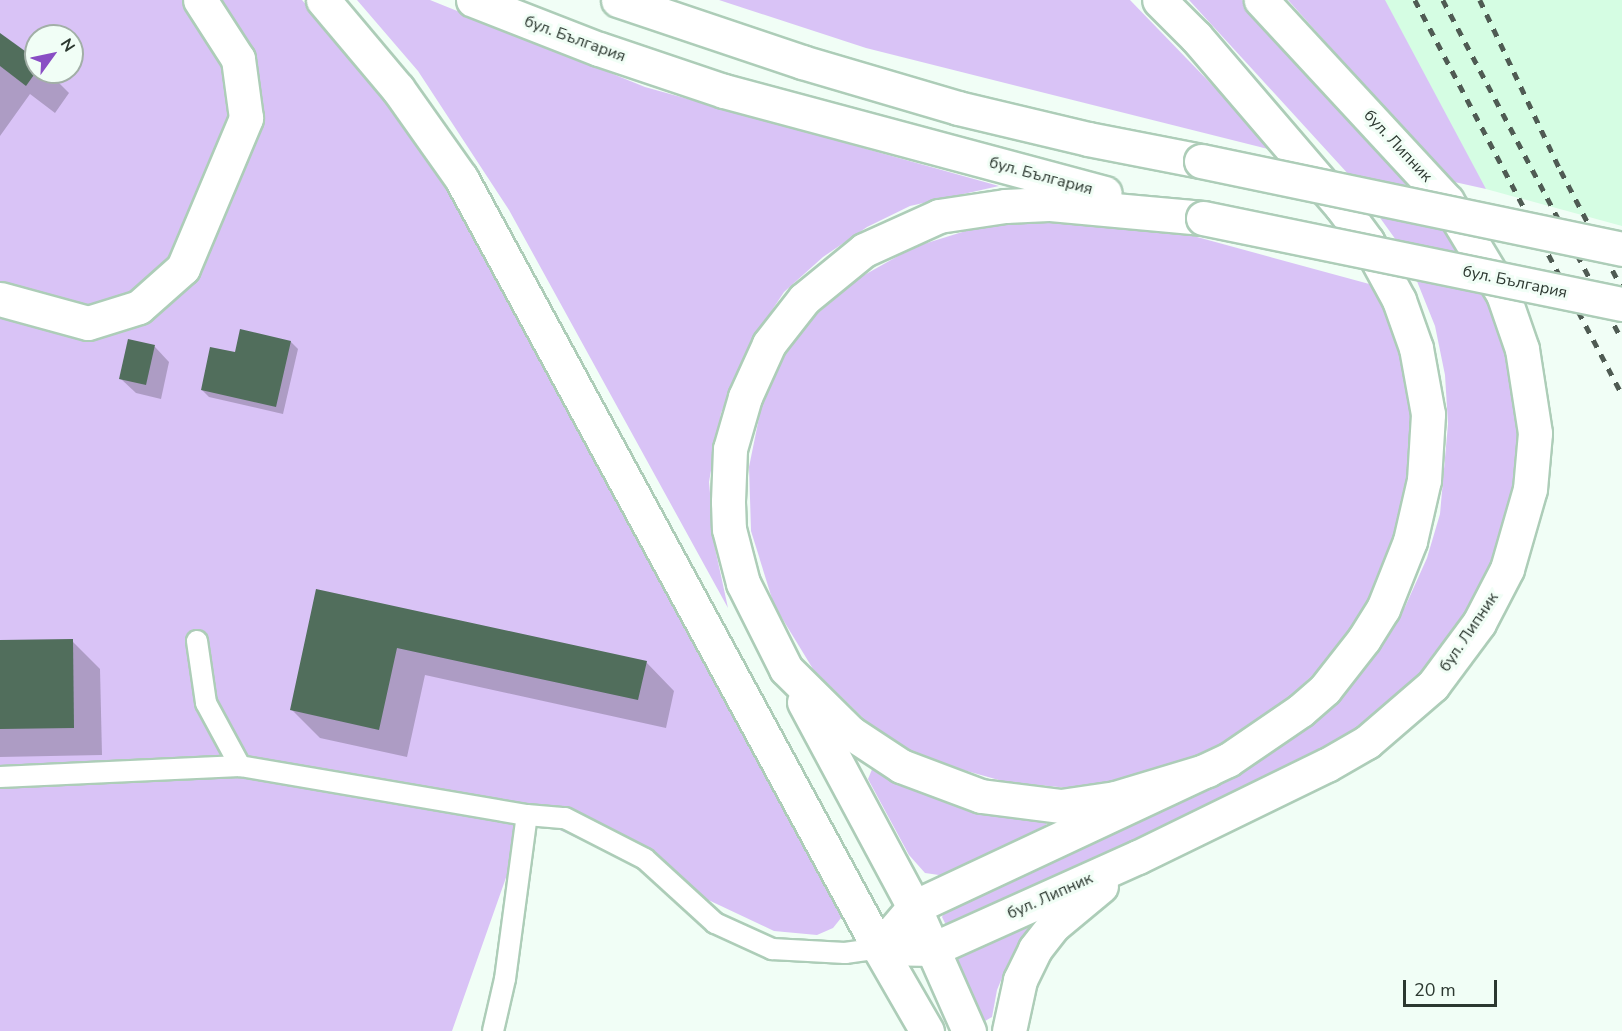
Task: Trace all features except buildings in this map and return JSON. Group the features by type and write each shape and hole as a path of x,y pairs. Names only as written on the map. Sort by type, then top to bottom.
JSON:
{"main road":[{"path":"0,299 88,323 139,307 183,268 246,118 238,59 200,0"},
{"path":"323,0 398,89 461,178 879,948 927,1031"},
{"name":"бул. България","path":"473,0 598,49 724,91 1203,218 1622,304"},
{"path":"618,0 802,62 958,108 1088,139 1622,249"},
{"path":"879,948 915,907 1208,770 1254,745 1325,689 1383,609 1418,512 1428,445 1428,414 1408,324 1385,272 1367,241 1274,127 1159,0"},
{"name":"бул. Липник","path":"933,949 1138,856 1327,765 1367,742 1433,685 1479,623 1507,569 1525,513 1534,462 1533,404 1522,349 1503,294 1469,231 1410,159 1261,0"},
{"path":"969,1031 915,907 755,612 734,555 729,529 728,475 737,422 769,344 804,299 841,266 889,236 960,211 1048,204 1203,218"},
{"path":"786,669 844,727 875,751 928,778 981,796 1043,805 1086,804 1208,770"},
{"path":"1009,1031 1020,980 1044,937 1138,856"},
{"path":"879,948 933,949"}],"lane":[{"path":"197,642 206,703 240,766"},
{"path":"0,777 240,766 528,815 565,818 645,859 715,923 772,949 845,952 879,948"},
{"path":"494,1031 505,979 528,815"}],"shaded area":[{"path":"0,0 302,0 368,73 447,186 841,904 841,918 833,928 817,935 774,931 528,815 452,1031 0,1031"},
{"path":"357,0 430,0 645,87 999,186 910,206 867,227 823,257 784,292 749,345 721,413 709,482 715,548 728,608 509,210 418,71"},
{"path":"719,0 1130,0 1276,151 866,48"},
{"path":"1189,0 1242,0 1419,186 1496,314 1514,370 1520,420 1520,462 1498,554 1476,600 1422,676 1356,731 1319,753 947,927 942,917 945,911 1209,781 1382,640 1405,607 1427,558 1440,514 1448,424 1445,375 1435,326 1406,254 1350,176"},
{"path":"1288,0 1385,0 1486,189 1450,181"},
{"path":"1301,0 1622,0 1622,226 1486,189"},
{"path":"1034,220 1186,234 1384,288 1418,417 1406,522 1367,605 1322,666 1278,708 1223,745 1193,760 1104,786 1069,788 1006,782 931,761 896,744 870,725 813,669 774,605 751,531 749,467 762,403 774,371 810,320 859,278 914,247 972,229"},
{"path":"873,767 919,792 968,809 1046,821 1047,830 946,876 925,873 909,855 868,779"},
{"path":"1037,916 1009,961 997,990 992,1017 985,1021 956,958"}],"railway":[{"path":"1415,0 1622,394"},
{"path":"1443,0 1622,339"},
{"path":"1480,0 1561,171 1622,288"}]}
